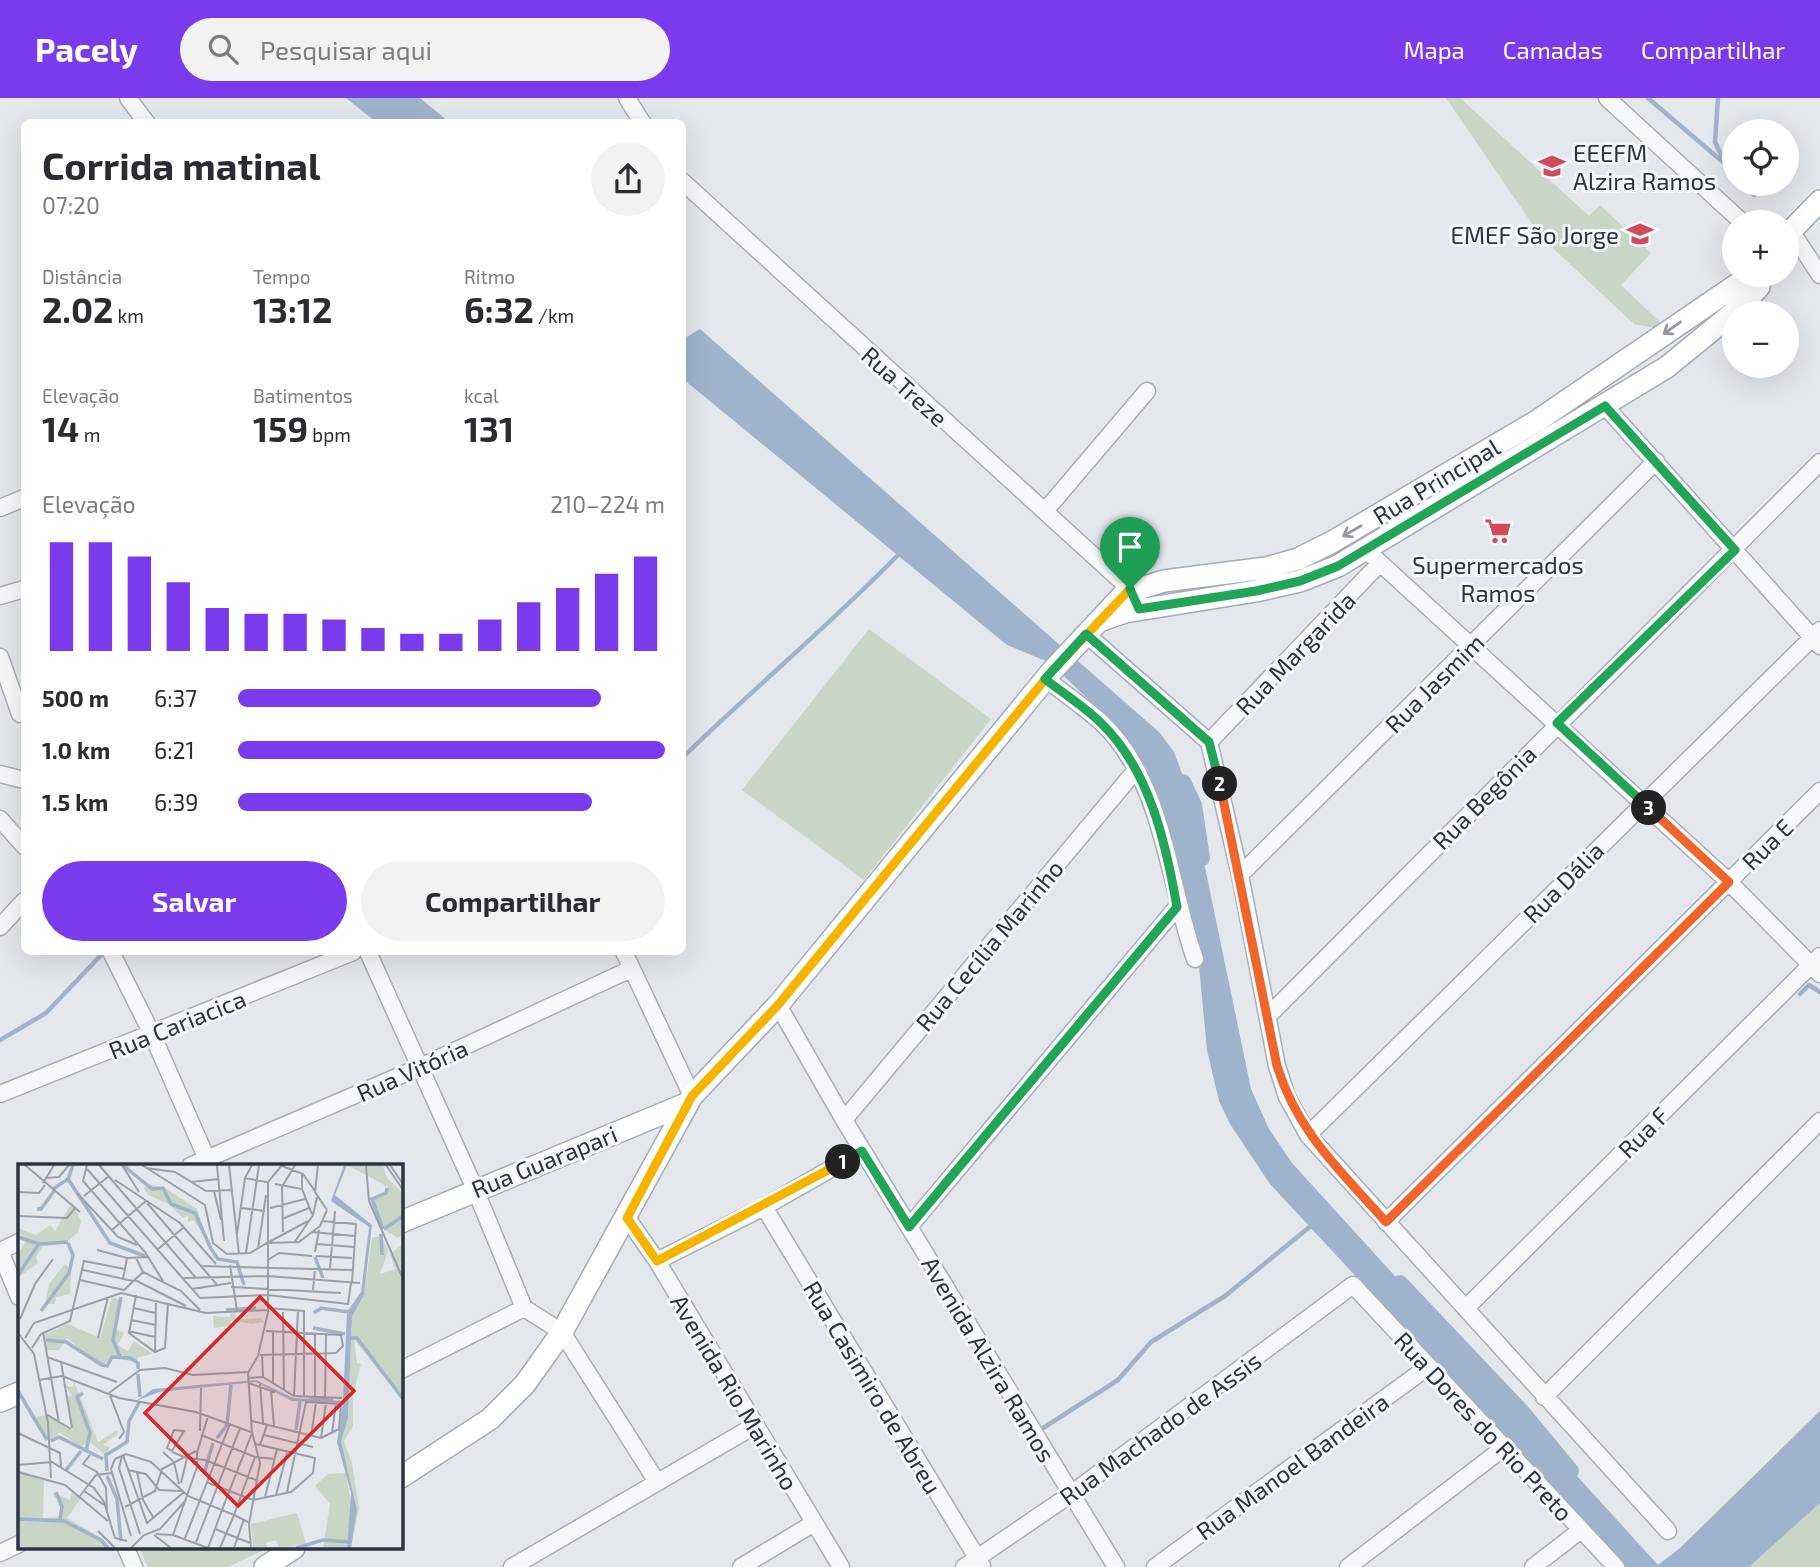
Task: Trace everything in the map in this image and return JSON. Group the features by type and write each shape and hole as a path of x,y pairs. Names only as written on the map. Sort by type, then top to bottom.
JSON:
{"main road":[{"path":"1799,223 1820,201"},
{"name":"Rua Principal","path":"1130,589 1266,568 1298,559 1332,542 1537,421 1733,287"},
{"name":"Rua Principal","path":"1086,633 1139,609 1300,581 1373,556 1667,367 1740,308 1759,287"},
{"path":"402,1476 490,1419 513,1398 562,1332 690,1099 778,1005 1049,675 1130,589"},
{"name":"Rua Guarapari","path":"402,1222 690,1099"},
{"path":"0,1401 18,1393"},
{"path":"265,1567 291,1550"}],"street":[{"path":"128,98 144,119"},
{"path":"627,98 640,119"},
{"path":"1607,98 1729,210"},
{"name":"Rua Treze","path":"686,185 1130,589"},
{"path":"1799,247 1820,275"},
{"path":"1045,511 1147,391"},
{"path":"1605,406 1817,638"},
{"name":"Rua Jasmim","path":"1240,874 1656,461"},
{"name":"Rua Begônia","path":"1268,1016 1820,462"},
{"path":"0,508 21,499"},
{"path":"1373,556 1817,965"},
{"name":"Rua Margarida","path":"1209,742 1373,556"},
{"path":"1130,589 1139,609"},
{"path":"0,596 21,590"},
{"path":"1086,633 1209,742 1240,874 1277,1066 1287,1097 1308,1135 1668,1531"},
{"name":"Rua Dália","path":"1308,1135 1643,803 1817,638"},
{"path":"0,657 20,714"},
{"path":"1049,675 1101,722 1135,771 1164,840 1177,907 1195,959"},
{"name":"Rua Cecília Marinho","path":"844,1121 1135,771"},
{"path":"0,774 21,779"},
{"name":"Rua E","path":"1386,1222 1820,791"},
{"path":"0,820 21,842"},
{"path":"2,921 21,904"},
{"path":"909,1227 1177,907"},
{"path":"112,955 152,1034 208,1163"},
{"name":"Rua Cariacica","path":"0,1094 346,955"},
{"path":"369,955 475,1189 524,1308 562,1332 657,1482"},
{"path":"625,955 690,1099"},
{"name":"Rua F","path":"1466,1307 1817,965"},
{"name":"Rua Vitória","path":"208,1163 631,969"},
{"name":"Avenida Alzira Ramos","path":"778,1005 862,1151 1116,1567"},
{"path":"1544,1397 1820,1121"},
{"path":"657,1261 764,1207 862,1151"},
{"name":"Rua Casimiro de Abreu","path":"764,1207 975,1564"},
{"name":"Avenida Rio Marinho","path":"627,1218 657,1261 841,1567"},
{"path":"18,1242 0,1251 18,1295"},
{"name":"Rua Machado de Assis","path":"975,1564 1353,1285"},
{"name":"Rua Dores do Rio Preto","path":"1353,1285 1616,1567"},
{"path":"402,1369 524,1308"},
{"name":"Rua Manoel Bandeira","path":"1155,1567 1429,1366"},
{"path":"512,1567 754,1426"},
{"path":"1348,1567 1506,1446"},
{"path":"741,1567 814,1523"},
{"path":"1533,1567 1581,1530"},
{"path":"0,1553 18,1544"},
{"path":"127,1550 134,1567"}],"green space":[{"path":"1446,98 1460,98 1589,216 1600,205 1651,253 1621,285 1665,327 1660,329 1634,324 1542,238"},
{"path":"869,629 991,719 864,880 742,790"},
{"path":"1820,1503 1820,1567 1749,1567"},
{"path":"140,1550 262,1551 228,1567 148,1567"}],"water":[{"path":"346,98 420,98 445,119 372,119"},
{"path":"700,329 1160,733 1174,752 1190,795 1251,1089 1269,1129 1292,1163 1658,1565 1680,1548 1820,1411 1820,1503 1749,1567 1626,1567 1270,1184 1230,1124 1219,1101 1207,1050 1199,966 1156,790 1146,767 1117,727 1046,661 1007,645 686,381 686,338"}],"waterway":[{"path":"1648,98 1722,161"},
{"path":"1718,98 1715,142 1722,157"},
{"path":"686,754 901,552"},
{"path":"1183,782 1194,805 1202,858"},
{"path":"0,1040 46,1013 101,955"},
{"path":"1800,994 1809,985 1820,992"},
{"path":"1043,1428 1118,1380 1151,1342 1225,1296 1312,1225"},
{"path":"1400,1283 1523,1413 1571,1471"}],"place":[{"name":"EEEFM Alzira Ramos","path":"1552,166"},
{"name":"EMEF São Jorge","path":"1640,234"},
{"name":"Supermercados Ramos","path":"1498,531"}],"route":[{"path":"1130,589 1112,606 1086,634 1052,671 1005,730 778,1005 692,1096 627,1218 657,1261 764,1207 862,1151 909,1227 1177,907 1164,840 1135,771 1101,722 1045,679 1052,671 1076,644 1086,634 1209,742 1240,874 1277,1066 1287,1097 1308,1135 1386,1222 1729,882 1557,723 1735,550 1605,406 1366,550 1314,576 1256,591 1139,609 1130,589"}]}
